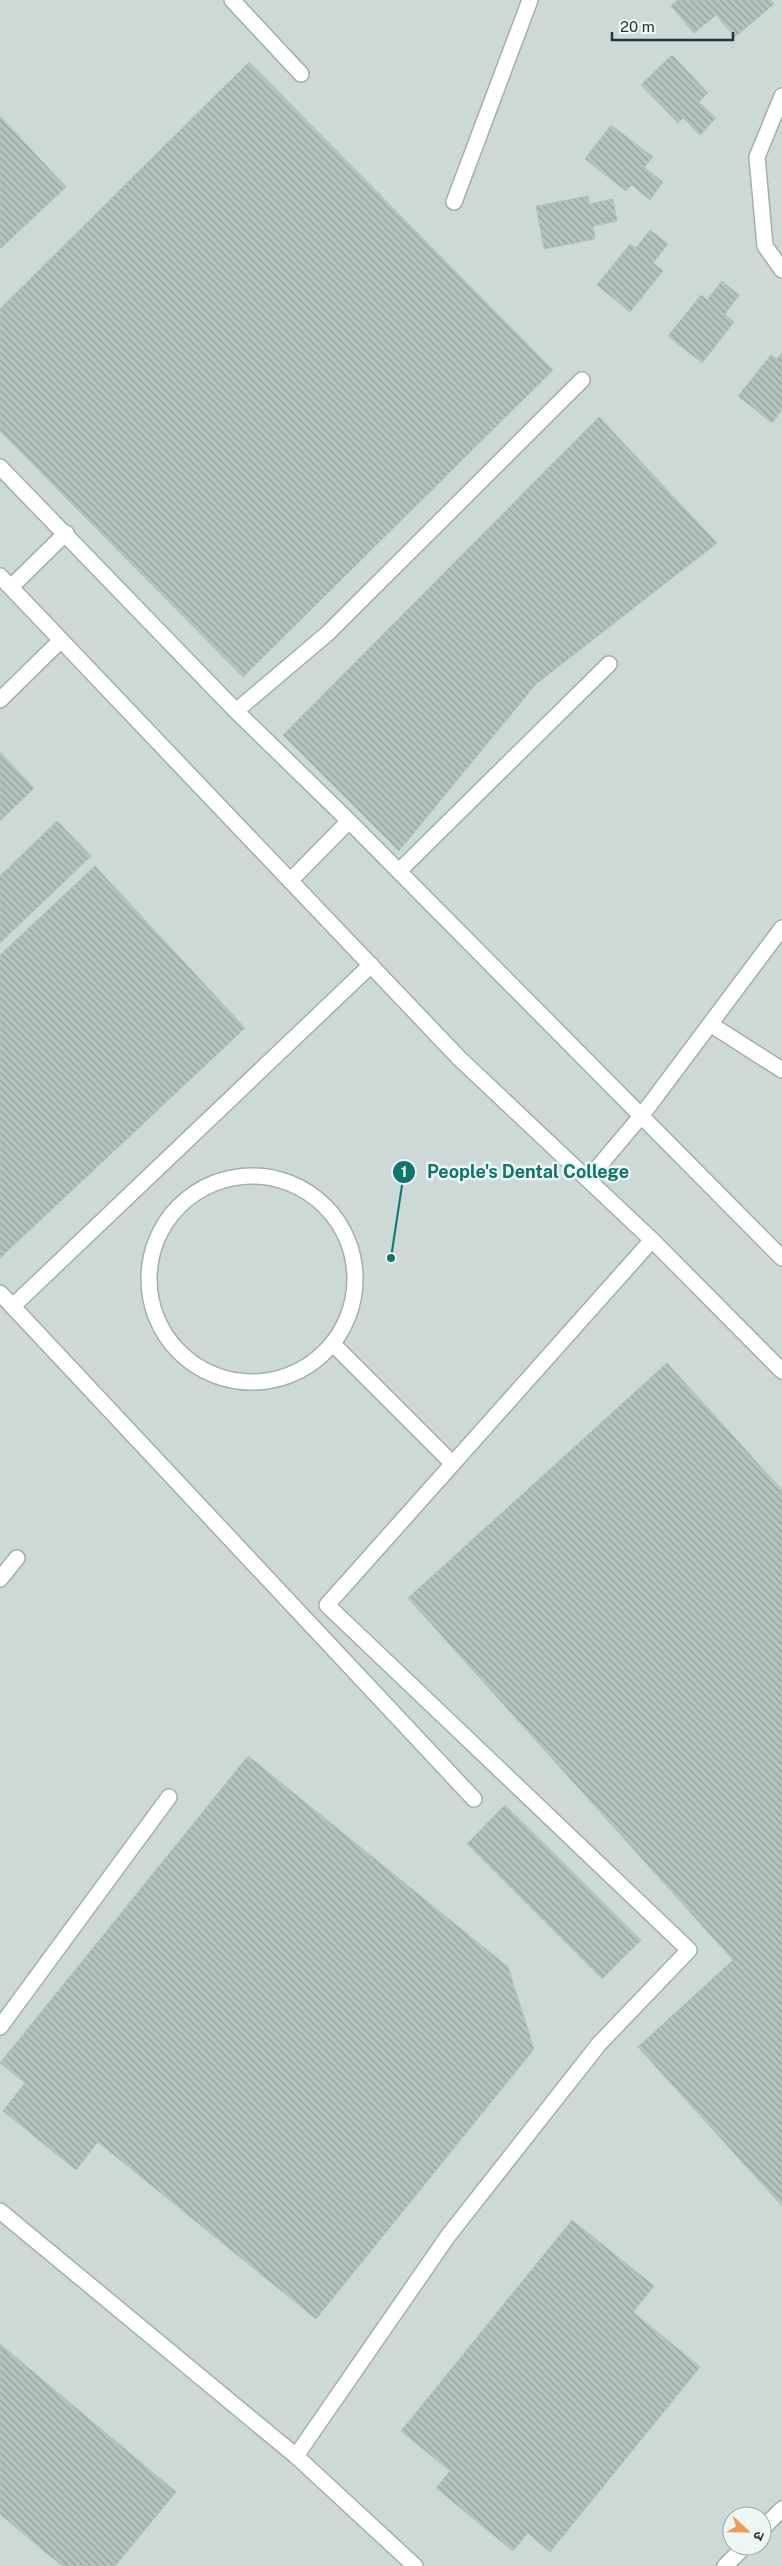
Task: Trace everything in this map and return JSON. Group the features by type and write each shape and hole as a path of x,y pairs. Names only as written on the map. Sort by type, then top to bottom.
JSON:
{"street":[{"path":"232,0 301,74"},
{"path":"454,202 530,0"},
{"path":"782,96 757,157 765,246 782,270"},
{"path":"236,711 328,633 582,380"},
{"path":"0,466 236,711 399,871 782,1258"},
{"path":"11,588 66,534"},
{"path":"0,576 459,1058 652,1240 782,1371"},
{"path":"0,700 60,640"},
{"path":"399,871 609,664"},
{"path":"290,881 349,821"},
{"path":"588,1179 642,1115 782,928"},
{"path":"13,1306 371,965"},
{"path":"710,1024 782,1070"},
{"path":"240,1176 273,1177 303,1189 329,1210 347,1237 356,1272 352,1307 333,1344 312,1364 280,1379 245,1383 211,1375 182,1355 160,1327 150,1296 150,1263 161,1231 180,1204 208,1186 240,1176"},
{"path":"296,2456 454,2228 599,2044 689,1950 327,1605 652,1240"},
{"path":"0,1293 474,1799"},
{"path":"333,1344 453,1464"},
{"path":"0,1579 17,1558"},
{"path":"0,2027 169,1798"},
{"path":"0,2211 296,2456 415,2566"},
{"path":"772,2519 782,2509"},
{"path":"725,2566 735,2556"}],"shaded area":[{"path":"0,0 782,0 782,2566 0,2566"}],"building":[{"path":"678,0 771,0 774,4 735,37 716,15 694,33 671,6"},
{"path":"672,55 708,93 699,102 716,118 700,135 683,118 678,123 641,85"},
{"path":"249,62 553,370 243,677 0,431 0,309"},
{"path":"0,116 66,187 0,249"},
{"path":"611,125 653,157 644,167 663,182 650,200 632,185 626,191 585,159"},
{"path":"588,196 589,204 613,199 617,221 593,226 595,239 544,249 536,206"},
{"path":"650,230 668,244 653,263 663,271 630,312 597,285 630,244 636,248"},
{"path":"722,281 739,295 725,314 734,322 702,363 668,336 701,295 707,300"},
{"path":"782,353 782,410 772,423 738,396 771,355 777,359"},
{"path":"599,417 717,543 536,684 399,851 283,735"},
{"path":"0,752 34,788 0,821"},
{"path":"57,821 91,856 0,943 0,876"},
{"path":"95,866 245,1028 0,1258 0,955"},
{"path":"667,1363 782,1490 782,2206 638,2047 733,1960 408,1598"},
{"path":"248,1756 508,1967 534,2049 316,2319 98,2142 76,2170 3,2111 25,2083 0,2063"},
{"path":"505,1805 641,1940 602,1979 467,1844"},
{"path":"572,2220 654,2286 633,2312 700,2367 550,2552 528,2533 513,2551 436,2488 450,2471 401,2431"},
{"path":"0,2344 176,2492 115,2566 62,2566 0,2514"}],"place":[{"name":"People's Dental College","path":"391,1258"}]}
